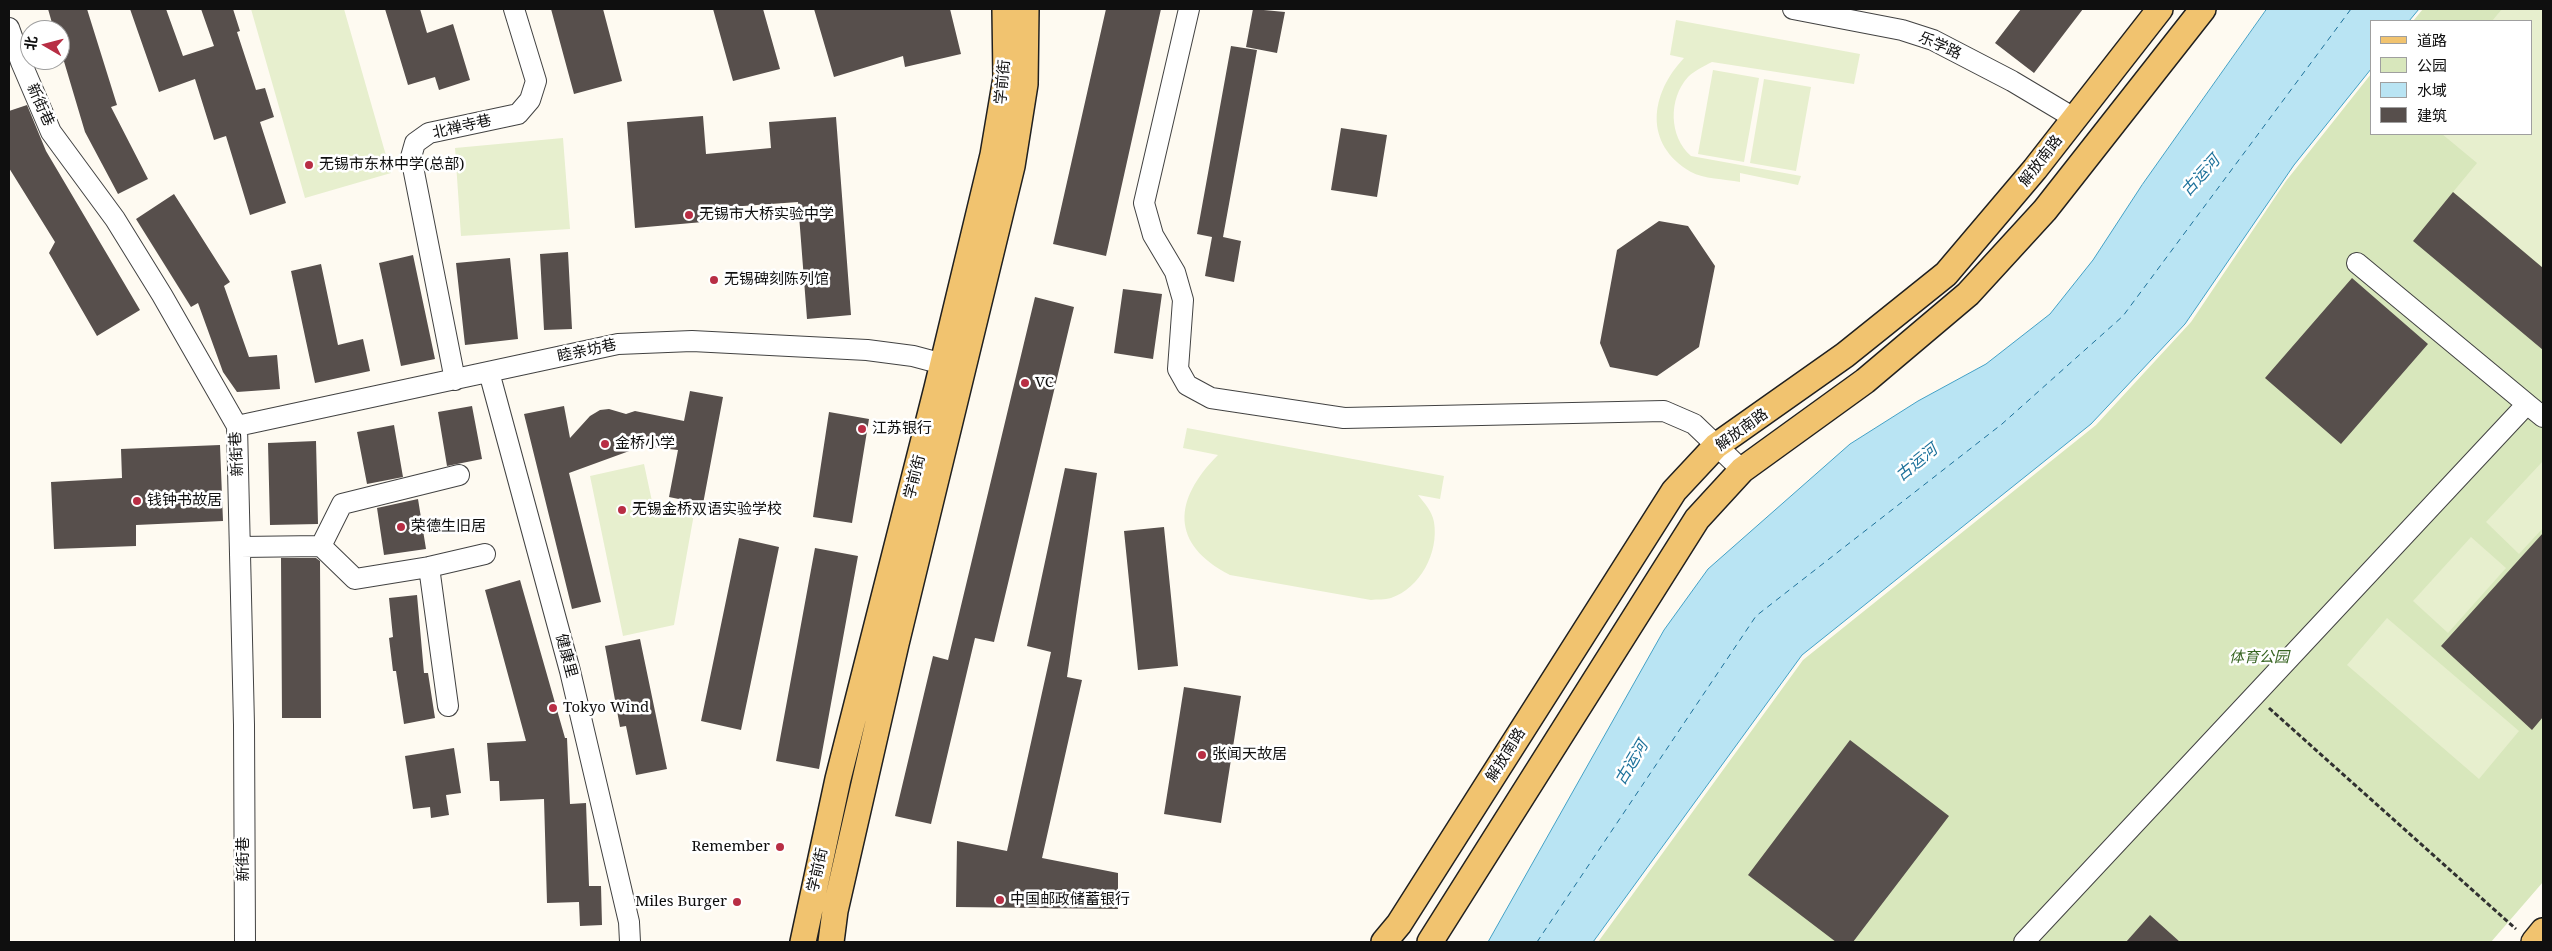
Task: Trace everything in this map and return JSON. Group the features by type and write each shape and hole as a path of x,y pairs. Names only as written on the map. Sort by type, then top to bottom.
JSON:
{"main road":[{"name":"学前街","path":"803,942 838,778 994,155 1006,78 1005,9"},
{"name":"学前街","path":"831,942 835,912 896,644 1012,166 1025,84 1026,9"},
{"name":"解放南路","path":"1384,942 1399,924 1674,491 1716,446 1845,355 1946,274 2036,169 2160,9"},
{"path":"1430,942 1697,519 1742,470 1865,381 1968,294 2045,210 2203,9"},
{"path":"2525,936 2543,931"}],"street":[{"name":"北禅寺巷","path":"455,380 411,157 415,142 429,133 518,114 530,100 536,81 514,9"},
{"path":"1189,9 1144,203 1153,235 1175,272 1183,300 1178,369 1186,385 1212,398 1344,418 1664,411 1694,424 1742,470"},
{"name":"乐学路","path":"1793,9 1902,30 1932,40 2012,81 2074,118"},
{"name":"新街巷","path":"9,28 15,63 51,132 115,220 162,296 237,426 244,725 244,942"},
{"path":"2357,263 2543,417"},
{"name":"睦亲坊巷","path":"237,426 618,344 692,341 866,350 913,356 943,364"},
{"name":"健康里","path":"489,372 570,671 629,922 630,942"},
{"path":"2024,942 2527,404"},
{"path":"321,546 342,504 459,475"},
{"path":"240,547 321,546 355,579 429,567 485,554"},
{"path":"429,567 448,706"}],"path":[{"path":"2255,695 2525,936"}],"green space":[{"path":"251,9 344,9 391,173 305,198"},
{"name":"体育公园","path":"2423,9 2543,9 2543,882 2491,942 1598,942 1803,660 2096,425 2191,322 2286,181 2370,75 2370,135 2532,135 2532,20 2414,20"},
{"path":"2502,9 2543,9 2543,268 2453,192 2477,163 2443,135 2532,135 2532,20 2493,20"},
{"path":"1676,20 1860,54 1854,84 1712,62 1690,75 1681,86 1674,107 1675,128 1678,139 1691,156 1801,176 1798,185 1740,173 1740,182 1702,176 1691,172 1676,161 1665,147 1659,133 1657,118 1659,103 1664,87 1684,58 1670,55"},
{"path":"1713,70 1759,78 1744,162 1698,154"},
{"path":"1764,79 1811,87 1796,171 1750,163"},
{"path":"563,138 570,229 461,236 455,148"},
{"path":"1187,428 1444,476 1440,499 1418,495 1430,511 1434,522 1435,534 1430,557 1419,578 1401,593 1389,599 1371,600 1230,575 1210,563 1196,550 1188,535 1185,520 1186,505 1192,488 1218,455 1183,448"},
{"path":"2543,461 2543,528 2519,554 2486,522"},
{"path":"644,464 653,506 694,514 674,625 623,636 590,476"},
{"path":"2471,537 2506,568 2448,633 2413,601"},
{"path":"2387,618 2519,731 2479,779 2347,665"}],"water":[{"name":"古运河","path":"2267,9 2419,9 2410,20 2370,20 2370,70 2294,165 2185,324 2091,424 1802,655 1593,942 1488,942 1664,630 1708,569 1850,444 1918,401 1986,364 2050,314 2093,260 2142,185"}],"building":[{"path":"48,9 87,9 117,105 111,107 148,179 118,194 85,132 67,70 70,70 70,20 51,20"},
{"path":"130,9 166,9 183,56 214,46 201,9 233,9 240,31 237,32 256,90 265,88 274,117 260,122 286,203 250,215 226,136 214,140 195,79 159,92"},
{"path":"385,9 420,9 427,33 453,24 470,80 439,90 435,77 408,85"},
{"path":"551,9 603,9 622,81 574,94"},
{"path":"713,9 763,9 780,69 733,81"},
{"path":"814,9 950,9 961,54 905,67 903,56 834,77"},
{"path":"1106,9 1161,9 1106,256 1053,244"},
{"path":"1253,9 1285,12 1277,53 1246,47"},
{"path":"2021,9 2083,9 2034,73 1995,43"},
{"path":"1231,46 1257,50 1223,237 1241,241 1234,282 1205,276 1212,237 1197,234"},
{"path":"27,105 46,151 140,310 97,336 49,253 55,242 9,168 9,111"},
{"path":"703,116 706,154 771,148 769,122 836,117 851,315 807,319 798,202 702,209 703,222 635,228 627,122"},
{"path":"1341,128 1387,135 1377,197 1331,190"},
{"path":"2453,192 2543,268 2543,350 2413,241"},
{"path":"174,194 230,282 224,286 249,357 277,355 280,389 237,392 223,372 198,303 191,307 136,219"},
{"path":"1659,221 1688,226 1715,266 1699,347 1657,376 1610,367 1600,343 1617,250"},
{"path":"568,252 572,329 544,330 540,254"},
{"path":"413,255 435,359 401,366 379,263"},
{"path":"510,258 518,339 465,345 456,263"},
{"path":"321,264 338,345 363,339 370,371 315,383 291,271"},
{"path":"2352,278 2428,344 2341,444 2265,378"},
{"path":"1123,289 1162,294 1153,359 1114,353"},
{"path":"1035,297 1074,307 994,642 975,638 931,824 895,816 933,656 948,660"},
{"path":"690,391 723,397 703,504 669,497 678,450 643,446 569,473 601,602 572,609 524,414 564,406 570,438 590,416 600,410 609,409 626,414 635,411 684,421"},
{"path":"472,406 482,459 447,466 438,412"},
{"path":"829,412 869,419 852,523 813,517"},
{"path":"394,425 403,477 367,484 357,432"},
{"path":"316,441 318,524 270,525 268,443"},
{"name":"钱钟书故居","path":"220,445 223,521 136,525 136,546 54,549 51,482 122,478 121,449"},
{"path":"1065,468 1097,473 1067,677 1082,680 1042,858 1118,873 1118,909 956,907 957,841 1007,851 1051,652 1027,646"},
{"name":"荣德生旧居","path":"418,499 426,549 384,555 377,508"},
{"path":"1164,527 1178,666 1138,670 1124,531"},
{"path":"2543,533 2543,717 2532,730 2441,646"},
{"path":"739,538 779,547 741,730 701,721"},
{"path":"815,548 858,556 819,769 776,761"},
{"path":"281,558 316,558 320,561 321,718 282,718"},
{"path":"520,580 565,738 567,738 570,804 586,803 589,886 601,886 602,925 580,926 579,902 547,903 544,799 500,801 499,781 490,781 487,743 526,741 485,590"},
{"path":"417,595 424,673 428,673 435,718 404,724 396,671 393,671 389,638 393,637 389,598"},
{"path":"640,639 667,769 636,775 626,726 620,727 605,646"},
{"name":"张闻天故居","path":"1184,687 1241,696 1221,823 1164,814"},
{"path":"1850,740 1949,816 1853,942 1836,942 1748,875"},
{"path":"454,748 461,793 446,795 449,815 431,818 430,807 413,809 405,756"},
{"path":"2150,915 2180,942 2126,942"}],"ferry route":[{"path":"1537,942 1756,616 2002,424 2123,316 2351,9"}],"place":[{"name":"无锡市东林中学(总部)","path":"309,165"},
{"name":"无锡市大桥实验中学","path":"689,215"},
{"name":"无锡碑刻陈列馆","path":"714,280"},
{"name":"VC","path":"1025,383"},
{"name":"江苏银行","path":"862,429"},
{"name":"金桥小学","path":"605,444"},
{"name":"钱钟书故居","path":"137,501"},
{"name":"无锡金桥双语实验学校","path":"622,510"},
{"name":"荣德生旧居","path":"401,527"},
{"name":"Tokyo Wind","path":"553,708"},
{"name":"张闻天故居","path":"1202,755"},
{"name":"Remember","path":"780,847"},
{"name":"中国邮政储蓄银行","path":"1000,900"},
{"name":"Miles Burger","path":"737,902"}]}
